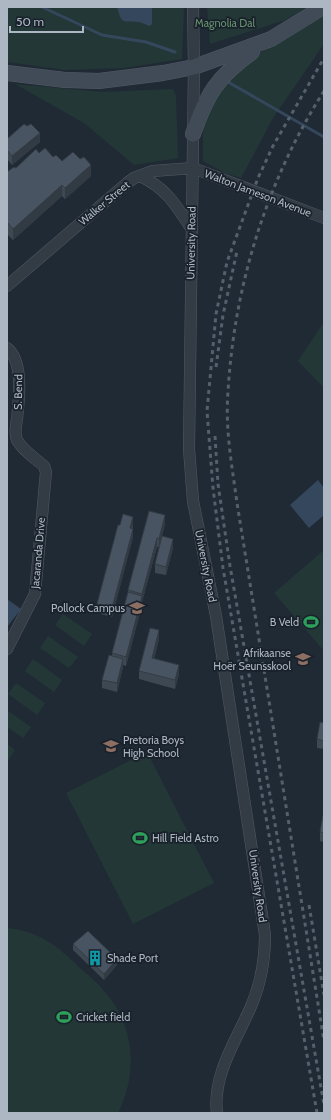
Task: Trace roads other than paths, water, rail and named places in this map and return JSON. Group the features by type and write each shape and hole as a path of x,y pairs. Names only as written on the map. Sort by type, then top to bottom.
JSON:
{"main road":[{"path":"193,134 209,94 227,71 271,39 323,7"},
{"path":"7,73 65,80 99,81 163,73 194,67 271,39"}],"street":[{"name":"University Road","path":"193,7 194,67 189,441 191,479 216,616 265,935 265,948 260,978 251,1005 223,1068 217,1095 217,1113"},
{"name":"Walker Street","path":"7,286 127,183 153,171 193,168"},
{"name":"Walton Jameson Avenue","path":"193,168 324,218"},
{"path":"140,176 159,186 175,204 191,228"},
{"name":"S. Bend","path":"7,348 14,355 18,367 19,396 16,436 20,444 33,456"},
{"name":"Jacaranda Drive","path":"7,649 35,594 46,472 44,466 33,456"}],"water":[{"path":"117,7 152,7 152,24 150,26 141,22 125,21 121,19"},
{"path":"318,480 324,488 324,515 309,528 290,505"},
{"path":"7,599 21,609 7,627"}],"waterway":[{"path":"42,7 102,35 146,42 175,52"},
{"path":"228,82 324,137"}],"railway":[{"path":"317,1113 223,568 213,488 207,411 216,314 227,262 258,178 273,146 324,58"},
{"path":"324,91 304,125 286,161 270,197 257,235 246,274 238,313 232,352 227,406 227,420 237,503 324,1041"},
{"path":"216,367 223,315 237,251"},
{"path":"215,436 218,484 230,566 324,1105"},
{"path":"309,905 324,995"}],"place":[{"name":"Pollock Campus","path":"137,608"},
{"name":"B Veld","path":"311,622"},
{"name":"Afrikaanse Hoër Seunsskool","path":"303,659"},
{"name":"Pretoria Boys High School","path":"111,746"},
{"name":"Hill Field Astro","path":"140,838"},
{"name":"Shade Port","path":"95,958"},
{"name":"Cricket field","path":"64,1017"}],"park label":[{"name":"Magnolia Dal","path":"225,23"}]}
